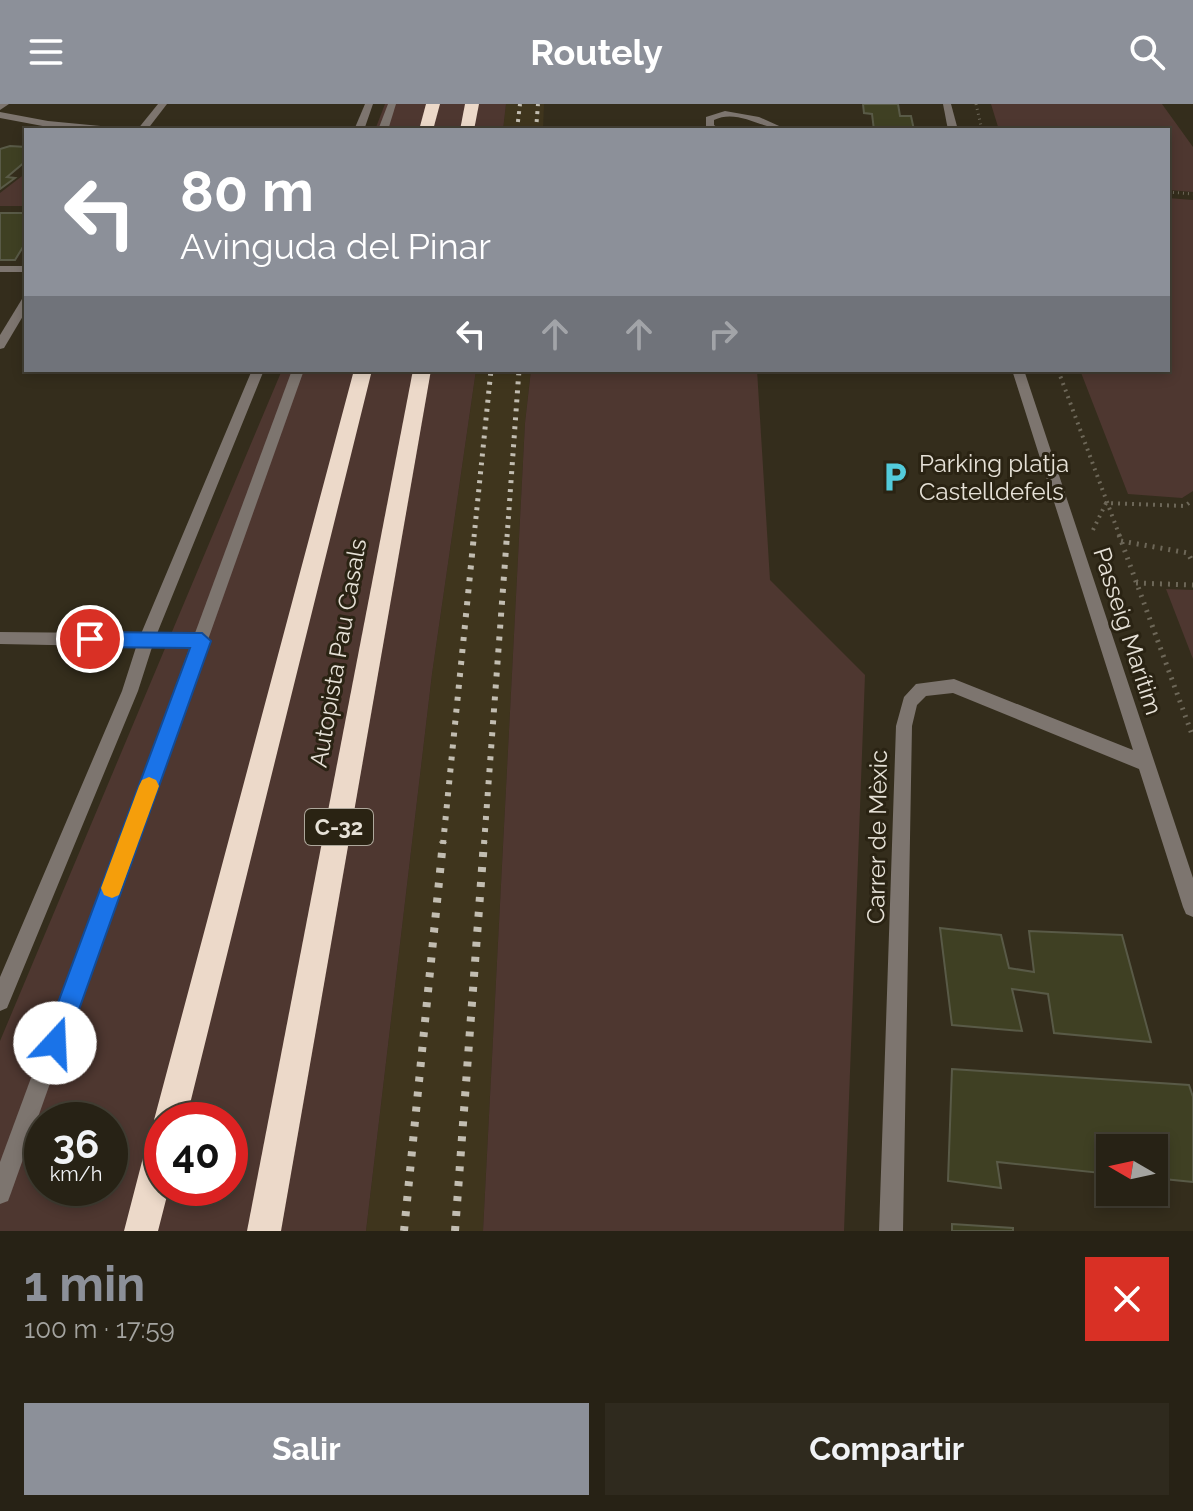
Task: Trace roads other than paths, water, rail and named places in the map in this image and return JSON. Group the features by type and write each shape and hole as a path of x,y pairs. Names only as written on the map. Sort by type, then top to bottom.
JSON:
{"highway":[{"path":"427,128 433,104"},
{"path":"467,128 472,104"},
{"name":"Autopista Pau Casals","path":"175,1102 362,372"},
{"name":"Autopista Pau Casals","path":"264,1231 422,372"},
{"path":"141,1231 147,1206"}],"street":[{"path":"0,107 5,104"},
{"path":"144,128 163,104"},
{"path":"360,128 369,104"},
{"path":"384,128 392,104"},
{"path":"947,104 953,128"},
{"path":"753,121 760,105"},
{"path":"712,128 707,113 736,113 776,128"},
{"path":"0,115 90,128"},
{"path":"0,269 24,269"},
{"path":"0,345 24,304"},
{"path":"0,1001 130,691 146,641 257,372"},
{"path":"0,1193 297,372"},
{"name":"Passeig Marítim","path":"1019,372 1193,907"},
{"path":"0,638 202,641"},
{"name":"Carrer de Mèxic","path":"891,1231 904,726 910,702 922,689 954,686 1145,763"}],"railway":[{"path":"517,128 520,104"},
{"path":"536,128 538,104"},
{"path":"474,537 491,372"},
{"path":"507,537 519,372"},
{"path":"443,844 474,535"},
{"path":"484,844 507,535"},
{"path":"404,1231 443,842"},
{"path":"455,1231 484,842"}],"place":[{"name":"Parking platja Castelldefels","path":"895,477"}]}
